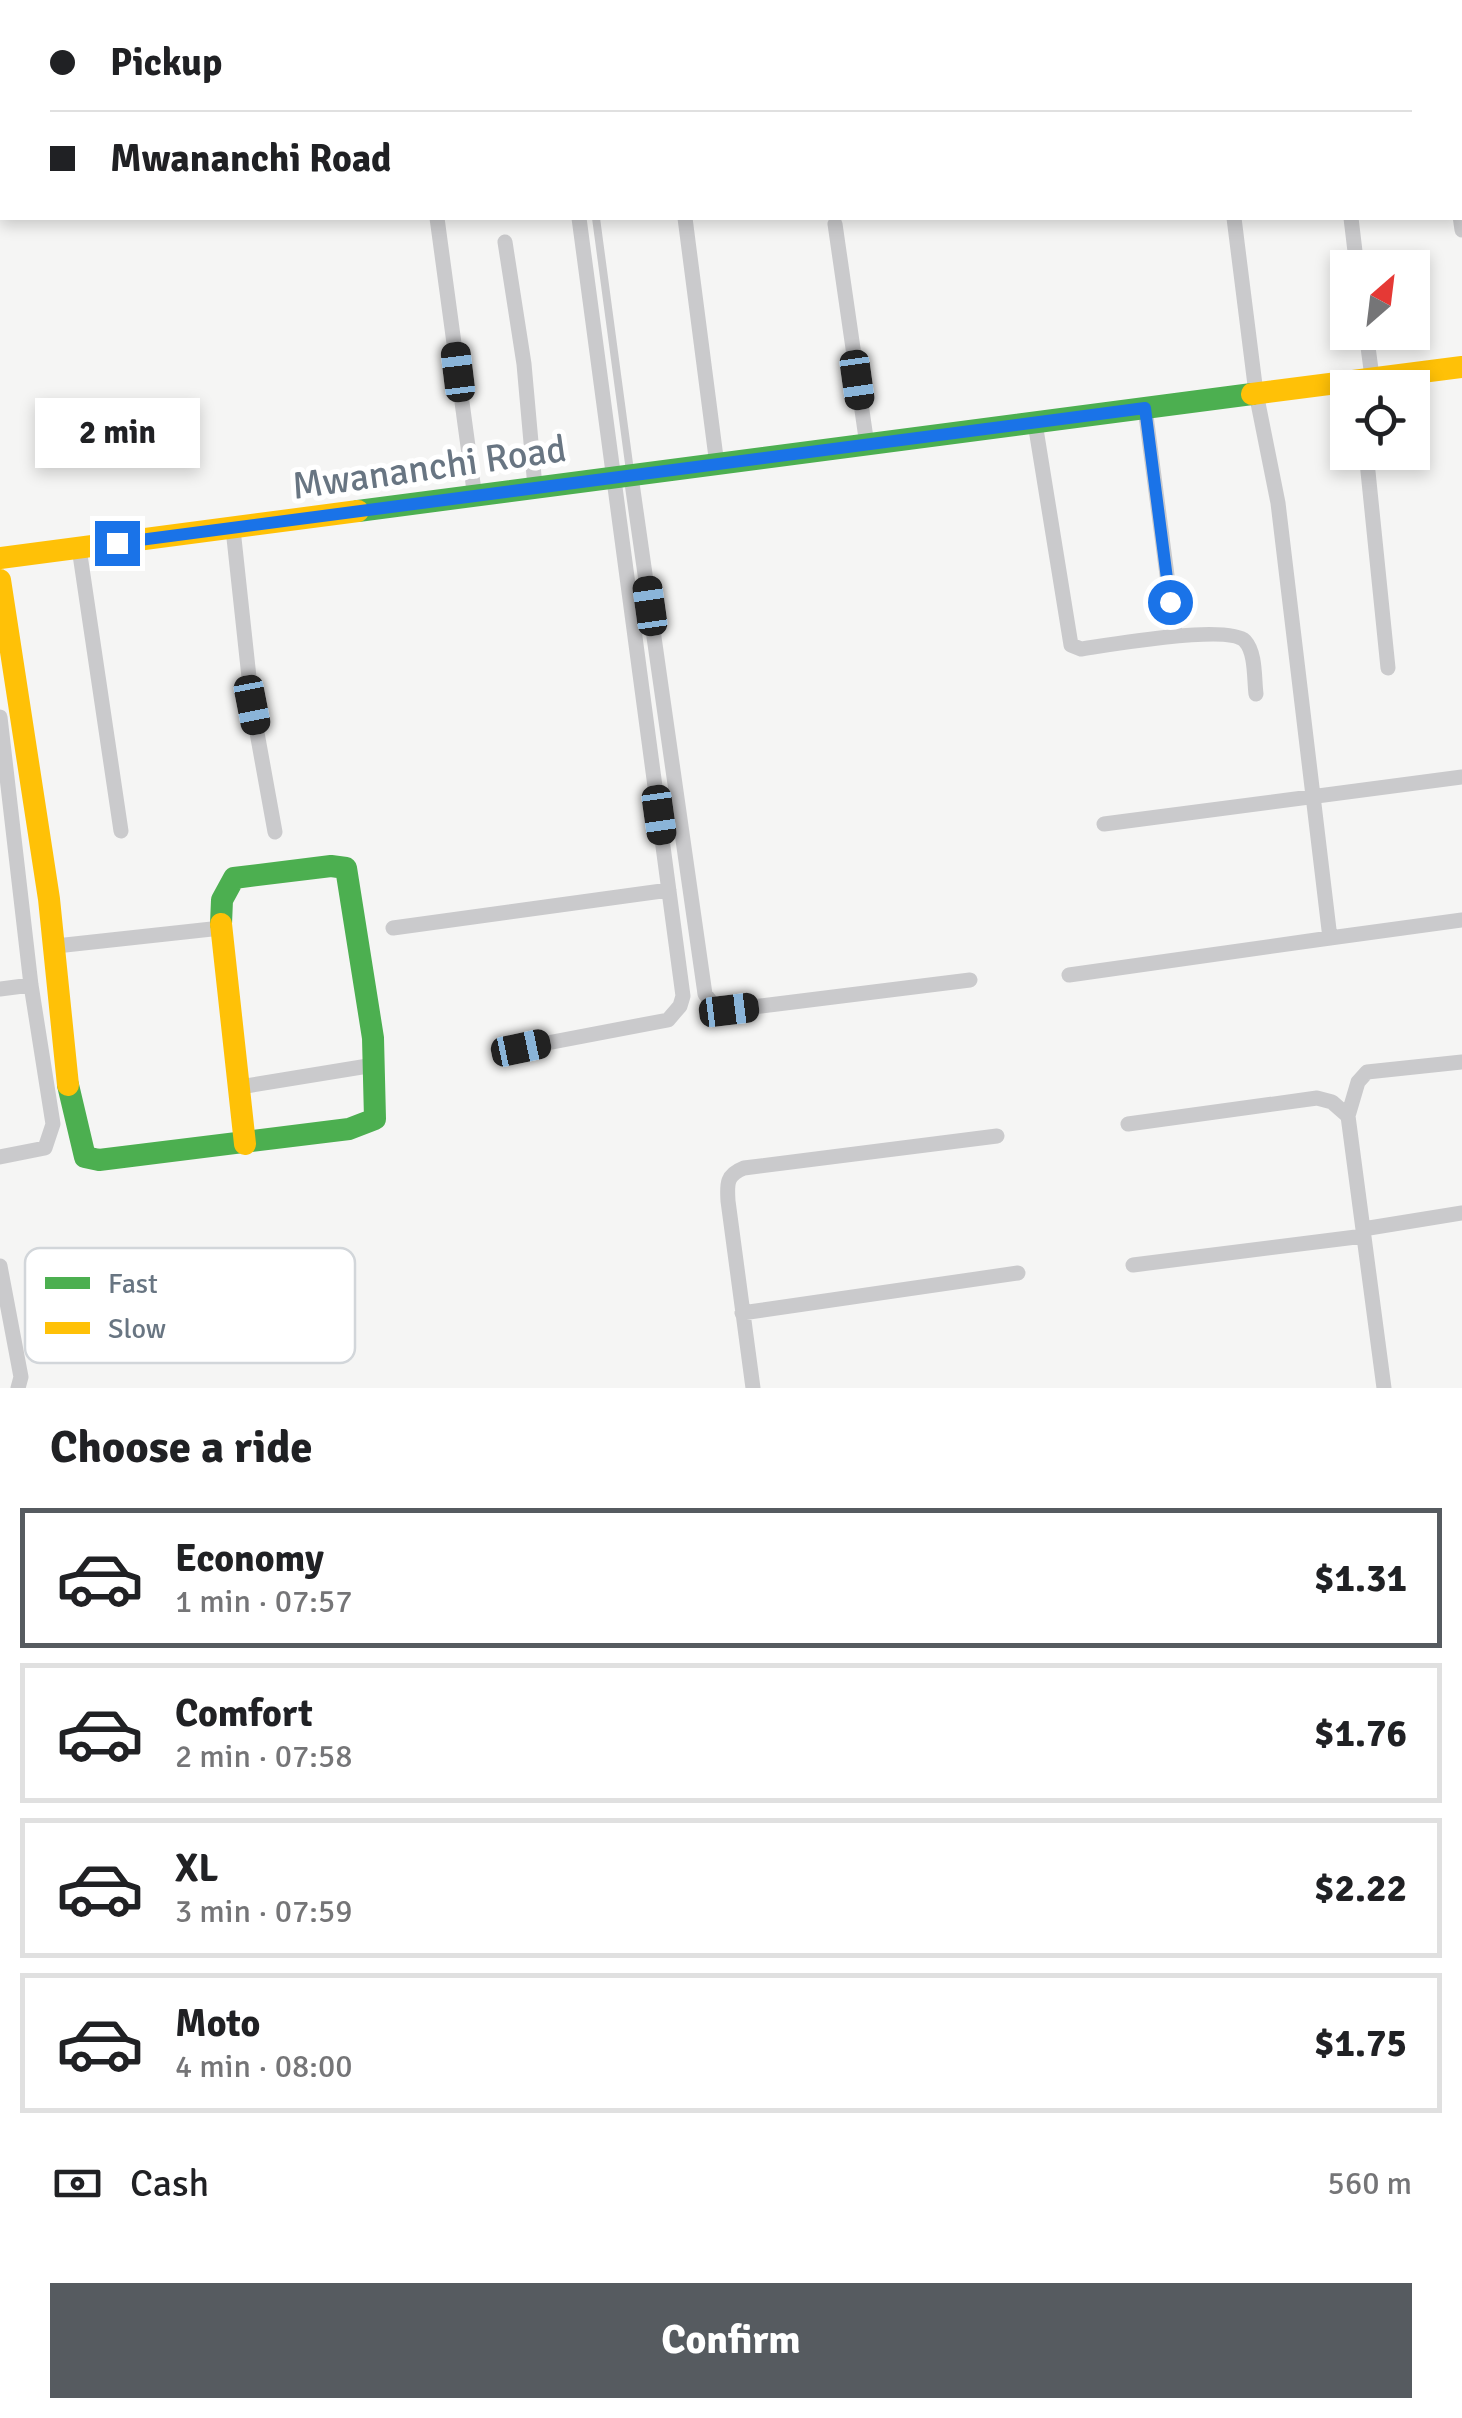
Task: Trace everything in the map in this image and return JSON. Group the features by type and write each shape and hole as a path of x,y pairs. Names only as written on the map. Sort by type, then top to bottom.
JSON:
{"street":[{"path":"437,220 475,498"},
{"path":"579,220 705,994 712,1003 729,1010 970,980"},
{"path":"685,220 717,465"},
{"path":"1234,220 1256,393 1278,503 1330,938"},
{"path":"1352,220 1356,250"},
{"path":"836,224 867,445"},
{"path":"505,242 524,364 535,487"},
{"name":"Mwananchi Road","path":"1430,371 1462,366"},
{"name":"Mwananchi Road","path":"0,558 1330,385"},
{"path":"1145,408 1175,636"},
{"path":"1035,423 1071,645 1081,649 1175,636 1239,637 1250,650 1256,694"},
{"path":"1368,470 1388,668"},
{"path":"521,1048 668,1020 683,996 622,477"},
{"path":"232,528 252,705 275,832"},
{"path":"79,548 120,831"},
{"path":"0,580 56,946 72,1106 78,1145 85,1157 99,1160 245,1144 349,1129 374,1120 378,1110 374,1065 346,868 331,866 234,878 222,900 221,928 245,1144"},
{"path":"0,717 52,1136 45,1148 0,1156"},
{"path":"1104,824 1462,777"},
{"path":"393,928 669,890"},
{"path":"1068,975 1462,920"},
{"path":"56,946 221,928"},
{"path":"0,989 32,985"},
{"path":"1384,1388 1348,1116 1358,1082 1367,1072 1462,1062"},
{"path":"240,1087 374,1065"},
{"path":"1128,1124 1318,1098 1332,1102 1348,1116"},
{"path":"753,1388 728,1201 727,1182 732,1173 744,1168 996,1136"},
{"path":"1133,1265 1364,1232 1462,1213"},
{"path":"0,1266 22,1377 18,1388"},
{"path":"742,1313 1018,1273"}],"lane":[{"path":"596,220 622,477"}],"traffic: fast":[{"path":"358,511 1252,394"},
{"path":"68,1085 85,1157 99,1160 349,1129 375,1119 373,1038 346,868 331,866 234,878 222,900 221,924"}],"traffic: slow":[{"path":"1252,394 1462,367"},
{"path":"0,558 358,511"},
{"path":"0,580 49,899 68,1085"},
{"path":"221,924 245,1144"}],"route":[{"path":"117,543 1145,408 1170,602"}]}
